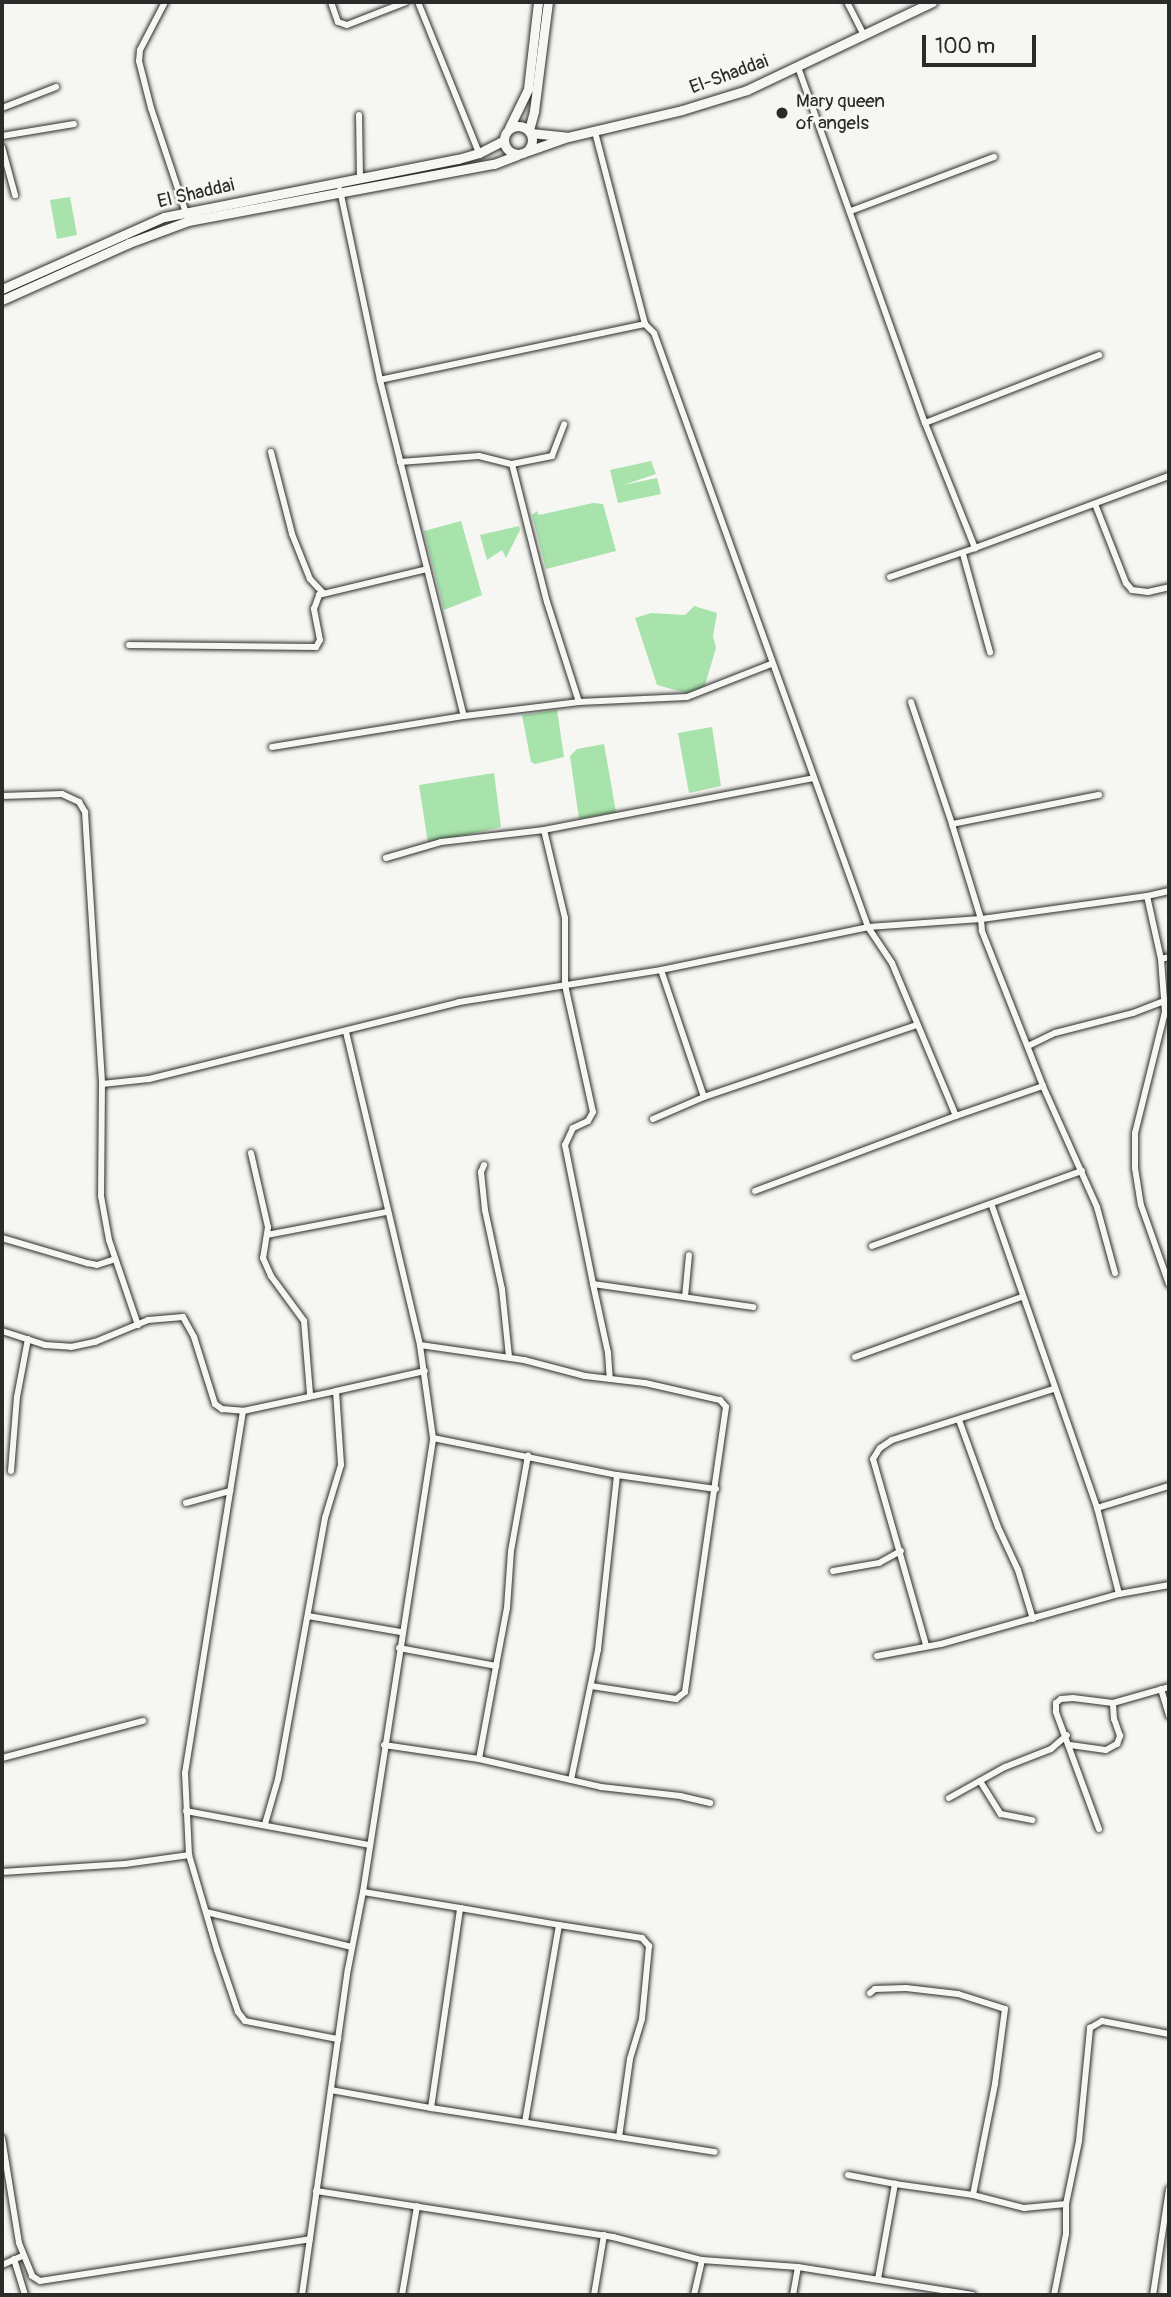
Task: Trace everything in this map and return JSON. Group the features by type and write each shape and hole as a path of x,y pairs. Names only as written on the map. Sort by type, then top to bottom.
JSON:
{"street":[{"path":"165,2 140,50 139,61 151,108 187,217"},
{"path":"331,2 338,22 347,25 406,2"},
{"path":"418,2 480,153"},
{"path":"339,187 360,178 480,153 503,140 528,89 538,2"},
{"path":"2,300 187,217 339,187 494,164 528,151 532,142 530,132 548,2"},
{"path":"847,2 864,35"},
{"name":"El-Shaddai","path":"528,151 568,137 747,90 932,2"},
{"path":"798,67 925,423 975,548"},
{"path":"2,108 56,86"},
{"path":"359,115 360,178"},
{"path":"2,136 74,124"},
{"path":"509,128 522,126 530,132 568,137"},
{"path":"595,132 645,324 654,333 771,664 868,927 892,963 956,1116"},
{"path":"503,140 506,148 517,155"},
{"path":"2,147 15,195"},
{"path":"851,211 994,157"},
{"path":"339,187 380,380 464,716"},
{"name":"El Shaddai","path":"2,289 149,223 187,217"},
{"path":"380,380 645,324"},
{"path":"925,423 1099,355"},
{"path":"400,462 461,456 497,459 512,464 552,456 564,424"},
{"path":"271,453 292,534 310,579 323,593"},
{"path":"512,464 547,602 579,702"},
{"path":"890,577 963,554 1169,476"},
{"path":"1095,504 1126,583 1132,590 1148,592 1169,587"},
{"path":"963,554 990,652"},
{"path":"129,645 316,647 320,639 314,609 323,593 427,569"},
{"path":"272,747 464,716 579,702 687,697 771,664"},
{"path":"911,702 981,919 982,931 1043,1086 1082,1171 1108,1239 1115,1273"},
{"path":"386,858 441,842 544,830 813,778"},
{"path":"2,796 62,794 79,802 85,812 102,1084 101,1196 116,1259 138,1325"},
{"path":"951,824 1098,795"},
{"path":"544,830 565,918 565,985 593,1112 588,1121 573,1128 565,1145 608,1353 610,1379"},
{"path":"102,1084 149,1079 459,1002 661,970 868,927 981,919 1169,891"},
{"path":"1147,896 1161,960 1164,1002 1163,1021 1135,1133 1135,1168 1141,1205 1169,1284"},
{"path":"1161,960 1169,957"},
{"path":"661,970 704,1097"},
{"path":"1028,1046 1055,1033 1164,1002"},
{"path":"653,1119 704,1097 917,1025"},
{"path":"302,2295 352,1947 363,1892 433,1438 420,1345 346,1032"},
{"path":"755,1191 1043,1086"},
{"path":"251,1153 267,1235 262,1250 271,1276 304,1321 310,1394"},
{"path":"484,1165 481,1172 485,1210 502,1289 509,1357"},
{"path":"872,1246 992,1206 1082,1171"},
{"path":"992,1206 1097,1507 1119,1594"},
{"path":"267,1235 387,1212"},
{"path":"2,1238 87,1264 97,1265 116,1259"},
{"path":"685,1297 689,1255"},
{"path":"593,1284 753,1307"},
{"path":"855,1357 1022,1297"},
{"path":"2,1331 58,1347 80,1346 159,1318 183,1317 194,1337 215,1404 222,1409 243,1411 310,1394 336,1391 425,1371"},
{"path":"11,1471 17,1397 28,1339"},
{"path":"420,1345 509,1357 585,1376 654,1385 724,1403 727,1415 685,1692 676,1699 591,1686"},
{"path":"926,1645 901,1550 874,1472 873,1459 880,1448 892,1440 1054,1389"},
{"path":"265,1824 278,1779 325,1518 341,1465 336,1391"},
{"path":"243,1411 185,1773 189,1855 238,2012 245,2021 338,2039"},
{"path":"959,1420 1033,1619"},
{"path":"433,1438 617,1475 716,1489"},
{"path":"479,1759 509,1599 511,1551 528,1456"},
{"path":"571,1780 598,1650 617,1475"},
{"path":"1097,1507 1169,1486"},
{"path":"186,1503 230,1491"},
{"path":"833,1571 878,1563 901,1550"},
{"path":"877,1656 1033,1619 1119,1594 1169,1584"},
{"path":"308,1616 401,1632"},
{"path":"399,1648 496,1665"},
{"path":"1099,1829 1067,1735 1056,1712 1056,1703 1061,1699 1113,1703 1169,1687"},
{"path":"1161,1689 1169,1716"},
{"path":"1070,1745 1106,1750 1117,1744 1120,1736 1114,1719 1113,1703"},
{"path":"2,1758 143,1721"},
{"path":"949,1798 1051,1749 1067,1735"},
{"path":"384,1745 479,1759 600,1787 680,1796 710,1804"},
{"path":"981,1781 1001,1814 1032,1820"},
{"path":"186,1811 370,1845"},
{"path":"2,1872 125,1864 189,1855"},
{"path":"363,1892 642,1938 649,1946 642,2019 630,2059 620,2137"},
{"path":"431,2108 460,1908"},
{"path":"206,1912 352,1947"},
{"path":"525,2121 559,1925"},
{"path":"870,1993 875,1989 906,1987 958,1994 1005,2009 995,2084 973,2195"},
{"path":"1054,2295 1066,2234 1066,2204 1079,2141 1090,2028 1102,2021 1169,2034"},
{"path":"331,2090 715,2152"},
{"path":"2,2138 22,2256 32,2276 40,2281 310,2239"},
{"path":"848,2175 973,2195 1024,2208 1066,2204"},
{"path":"878,2279 895,2184"},
{"path":"1153,2295 1169,2189"},
{"path":"316,2191 604,2235 702,2260 798,2267 973,2295"},
{"path":"401,2295 417,2206"},
{"path":"594,2295 604,2235"},
{"path":"2,2265 22,2256"},
{"path":"13,2259 25,2295"},
{"path":"695,2295 702,2260"},
{"path":"793,2295 798,2267"}],"green space":[{"path":"70,197 77,235 57,239 50,200"},
{"path":"651,461 656,474 623,485 657,478 661,494 618,503 610,470"},
{"path":"593,503 603,504 616,551 546,569 532,515 537,511 539,515"},
{"path":"461,521 482,595 444,610 424,531"},
{"path":"519,526 520,530 506,558 502,550 487,560 480,535"},
{"path":"694,606 717,613 713,636 716,648 705,685 694,695 657,685 635,618 651,613 685,615"},
{"path":"557,710 564,757 535,764 531,762 522,715"},
{"path":"712,727 721,786 689,793 678,733"},
{"path":"604,744 616,812 579,819 570,756 577,749"},
{"path":"494,773 501,827 428,843 419,785"}],"place":[{"name":"Mary queen of angels","path":"782,113"}]}
